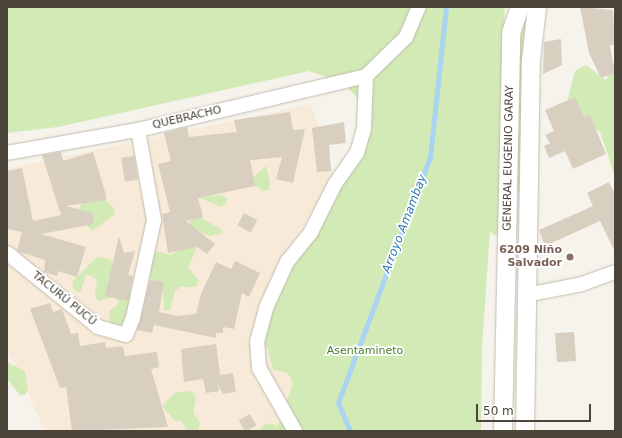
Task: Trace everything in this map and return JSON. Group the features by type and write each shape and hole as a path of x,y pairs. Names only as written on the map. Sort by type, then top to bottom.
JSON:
{"street":[{"path":"295,431 259,368 257,342 266,308 287,262 311,232 335,184 357,153 364,128 366,76 406,37 419,7"},
{"name":"GENERAL EUGENIO GARAY","path":"504,431 511,33 520,7"},
{"name":"GENERAL EUGENIO GARAY","path":"525,431 526,294 532,60 537,7"},
{"name":"QUEBRACHO","path":"7,153 138,130 366,76"},
{"name":"TACURÚ PUCÚ","path":"7,253 98,327 126,335 133,318 154,220 138,130"},
{"path":"526,294 582,284 615,272"}],"shaded area":[{"path":"311,104 334,176 273,277 323,431 45,431 7,349 7,169"}],"green space":[{"name":"Asentamineto","path":"7,7 505,7 503,41 518,16 527,25 539,158 529,182 511,200 503,226 495,236 490,231 482,346 481,431 258,431 266,423 278,426 293,384 288,373 273,370 268,348 262,344 255,319 264,294 359,157 361,102 343,83 309,71 58,127 7,133"},
{"path":"615,61 615,177 600,132 569,104 568,98 575,71 586,65 606,80"},
{"path":"266,166 270,184 269,190 263,191 253,184 253,177"},
{"path":"221,195 227,198 226,204 221,207 198,197"},
{"path":"101,197 114,208 115,214 92,231 78,216 78,209 83,203"},
{"path":"199,217 221,229 222,234 209,236 189,225 190,220"},
{"path":"192,243 196,250 188,267 199,281 196,287 180,287 175,291 170,310 164,311 163,289 148,276 152,250 171,255"},
{"path":"97,257 110,259 133,293 122,325 110,324 109,311 119,303 115,297 98,301 95,294 97,280 92,276 86,275 80,293 74,290 72,282"},
{"path":"7,362 25,371 28,389 25,395 20,395 7,379"},
{"path":"188,391 194,393 196,399 193,412 200,423 198,431 187,431 181,421 175,421 162,406 175,393"}],"building":[{"path":"580,7 613,10 615,44 610,46 615,73 601,78 589,53"},
{"path":"561,39 562,65 543,74 544,42"},
{"path":"575,97 584,118 590,115 606,154 573,169 565,151 549,158 544,146 550,143 545,135 554,131 545,110"},
{"path":"290,112 293,130 305,129 293,183 276,179 282,157 250,160 255,186 198,198 203,217 186,221 215,244 207,254 198,247 168,253 162,214 170,212 158,164 171,161 164,133 187,127 189,137 237,132 234,120"},
{"path":"344,122 346,143 329,145 331,171 317,172 312,128"},
{"path":"61,152 63,161 93,152 106,195 106,200 66,206 92,213 94,224 41,234 86,247 77,277 58,271 57,276 44,272 45,260 17,251 22,232 7,229 7,171 22,168 33,221 61,215 42,155"},
{"path":"134,156 138,180 125,182 121,158"},
{"path":"609,182 615,195 615,252 600,221 545,246 539,230 593,206 587,193"},
{"path":"244,213 257,220 251,232 237,225"},
{"path":"119,236 124,253 135,251 128,275 133,276 128,301 105,296"},
{"path":"235,261 260,273 249,297 242,293 234,329 223,327 223,333 216,333 216,338 154,325 152,333 137,330 150,280 164,282 159,312 177,316 196,314 201,294 216,262 231,269"},
{"path":"50,303 53,312 62,309 71,334 78,333 80,346 105,342 106,348 123,346 125,356 157,352 159,367 151,369 168,427 72,431 66,387 60,388 30,309"},
{"path":"574,332 576,361 557,362 555,333"},
{"path":"216,344 220,375 233,373 236,392 223,394 218,384 219,391 206,393 203,379 184,382 181,349"},
{"path":"250,414 256,425 245,431 239,420"}],"waterway":[{"name":"Arroyo Amambay","path":"350,431 338,403 430,157 446,7"}],"place":[{"name":"6209 Niño Salvador","path":"570,257"}]}
